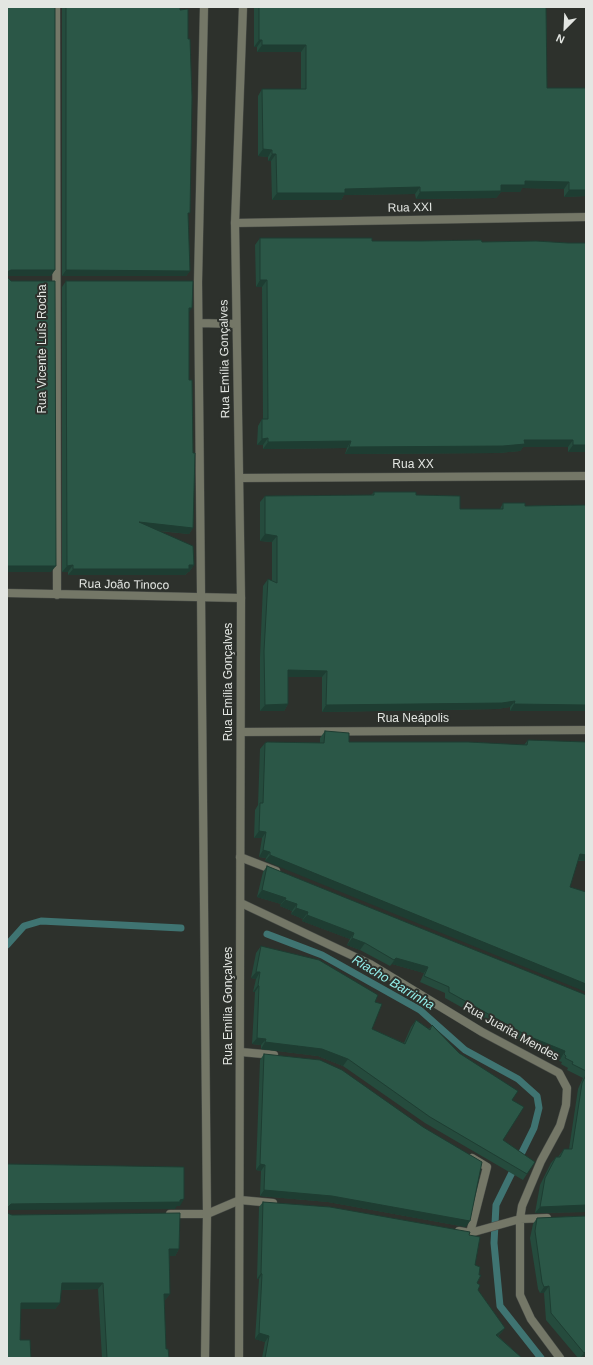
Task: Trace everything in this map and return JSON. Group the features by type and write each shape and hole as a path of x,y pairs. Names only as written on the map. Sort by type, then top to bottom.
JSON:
{"street":[{"name":"Rua Vicente Luís Rocha","path":"56,7 55,281 57,595"},
{"name":"Rua Emília Gonçalves","path":"204,7 194,282 199,324 202,598 207,1214 205,1358"},
{"name":"Rua Emília Gonçalves","path":"239,1358 241,598 235,223 243,7"},
{"name":"Rua XXI","path":"235,223 586,217"},
{"path":"199,324 236,324"},
{"name":"Rua XX","path":"240,478 586,476"},
{"name":"Rua João Tinoco","path":"7,593 241,598"},
{"name":"Rua Neápolis","path":"241,732 586,730"},
{"path":"240,857 284,874"},
{"name":"Rua Juarita Mendes","path":"241,903 370,964 482,1032 560,1073 567,1088 566,1104 560,1126 541,1161 522,1206 520,1219 520,1294 531,1319 560,1358"},
{"path":"241,1052 279,1056"},
{"path":"468,1156 487,1167 470,1233"},
{"path":"159,1214 207,1214 240,1200 280,1203"},
{"path":"448,1229 470,1233 520,1219 555,1218"}],"building":[{"path":"7,7 55,7 55,270 11,270 7,272"},
{"path":"66,7 180,7 180,10 188,9 188,39 190,39 192,97 190,213 188,213 190,271 66,270"},
{"path":"259,7 546,7 547,88 586,88 586,190 569,190 569,182 525,181 525,185 501,185 501,191 420,192 420,187 345,189 345,193 277,193 276,154 272,154 272,150 263,149 262,89 306,89 306,45 262,45 262,40 259,40"},
{"path":"260,238 372,238 372,241 481,240 482,242 536,241 586,243 586,445 573,445 573,440 524,440 525,444 503,446 349,447 351,441 268,442 268,438 262,439 262,419 268,419 267,280 260,280"},
{"path":"7,277 11,281 55,281 56,566 7,566"},
{"path":"66,281 193,281 192,308 189,308 189,380 192,380 193,453 195,453 193,528 139,522 193,546 194,565 189,565 189,569 73,569 73,565 67,566"},
{"path":"374,492 416,492 416,495 460,496 460,509 503,509 503,503 525,503 525,506 586,505 586,705 514,704 515,701 502,703 326,705 327,671 288,670 288,704 265,705 264,651 268,579 277,583 277,536 265,534 265,496 374,495"},
{"path":"325,731 349,733 349,742 468,742 527,745 528,740 586,742 586,855 580,854 570,887 586,892 586,984 270,855 270,852 263,850 266,832 259,831 260,803 263,803 265,743 324,743"},
{"path":"267,866 586,995 586,1071 572,1064 573,1062 565,1058 565,1051 526,1035 449,992 449,987 424,976 428,967 396,958 394,960 365,943 352,938 354,933 307,915 308,912 296,908 297,904 285,900 286,898 262,890"},
{"path":"261,946 319,960 378,995 375,1002 382,1004 372,1029 405,1044 416,1020 430,1030 432,1025 459,1053 518,1091 512,1100 524,1107 503,1140 535,1162 527,1174 430,1117 348,1059 322,1049 265,1042 266,1039 257,1038 258,985 260,972 256,972"},
{"path":"264,1054 320,1060 342,1070 423,1127 482,1162 470,1221 332,1196 264,1190 265,1165 260,1164"},
{"path":"586,1075 586,1205 540,1207 545,1178 556,1157 560,1157 564,1149 572,1149 582,1083"},
{"path":"7,1164 184,1167 184,1199 180,1200 180,1202 11,1204 7,1208"},
{"path":"263,1202 330,1207 470,1232 469,1235 480,1237 475,1265 480,1267 479,1275 481,1275 477,1283 480,1285 478,1290 505,1328 496,1335 522,1358 265,1358 269,1336 259,1333"},
{"path":"7,1213 12,1215 180,1213 179,1249 169,1249 170,1294 164,1294 166,1349 168,1349 169,1358 107,1358 103,1283 62,1283 60,1303 21,1303 20,1340 30,1340 31,1358 7,1358"},
{"path":"586,1216 586,1351 584,1353 551,1313 549,1286 544,1287 542,1282 535,1231 537,1218"}],"waterway":[{"name":"Riacho Barrinha","path":"7,945 24,926 41,921 181,928"},
{"name":"Riacho Barrinha","path":"267,934 322,955 420,1010 465,1050 518,1079 537,1096 539,1108 534,1128 496,1205 494,1243 500,1306 541,1358"}]}
